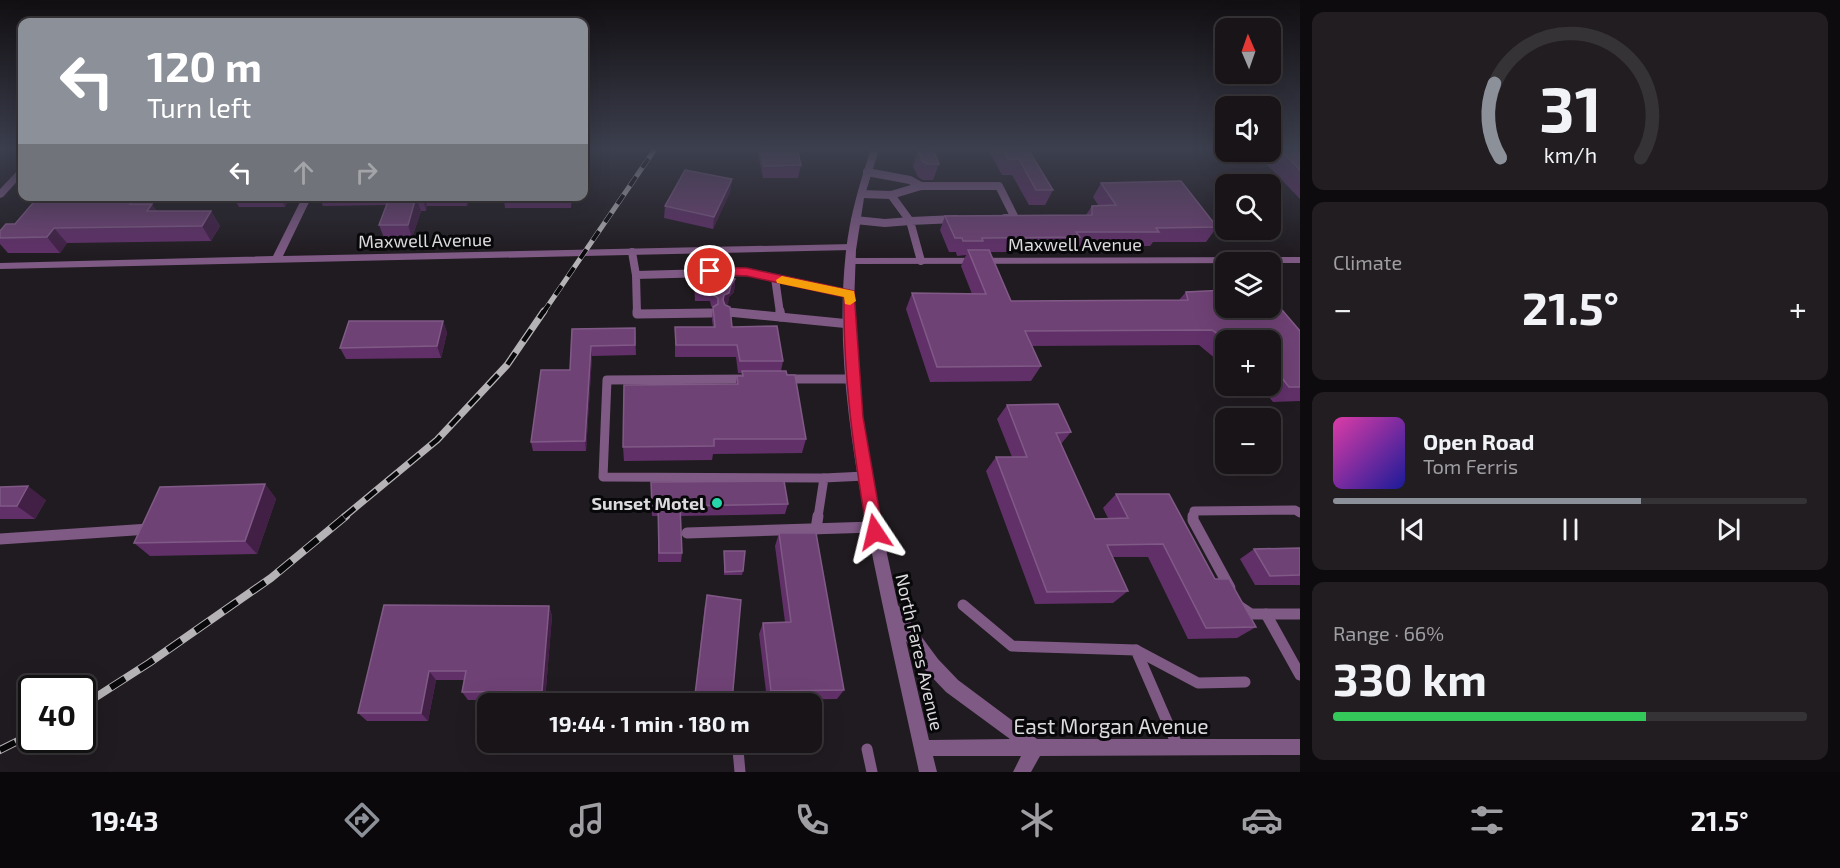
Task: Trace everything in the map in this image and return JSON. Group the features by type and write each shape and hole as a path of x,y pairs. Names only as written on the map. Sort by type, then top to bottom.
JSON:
{"street":[{"name":"North Fares Avenue","path":"864,185 855,220 851,254 850,324 853,379 874,527 928,772"},
{"path":"276,260 306,201"},
{"name":"Maxwell Avenue","path":"0,266 632,252 851,254 921,261 1300,260"},
{"path":"890,605 932,665 952,686 1035,748 1022,772"},
{"name":"East Morgan Avenue","path":"922,748 1300,747"}],"lane":[{"path":"862,194 891,195 921,186 999,186 1015,218 992,218"},
{"path":"891,195 910,221 921,261"},
{"path":"855,220 885,223 969,219"},
{"path":"632,252 636,274 637,314 711,313"},
{"path":"636,274 731,271 850,294"},
{"path":"775,278 781,317"},
{"path":"729,312 850,324"},
{"path":"759,379 607,380 603,477 824,478 865,476"},
{"path":"771,379 853,379"},
{"path":"816,529 824,478"},
{"path":"1300,513 1295,510 1194,511 1193,520 1239,606 1251,614 1300,614"},
{"path":"687,532 874,527"},
{"path":"0,539 149,529"},
{"path":"963,605 1012,646 1136,650 1198,684 1245,682"},
{"path":"1266,614 1300,675"},
{"path":"1136,650 1178,747"},
{"path":"867,749 872,772"},
{"path":"738,753 740,772"}],"building":[{"path":"677,185 729,185 714,217 665,206"},
{"path":"1033,185 1050,185 1053,190 1036,190"},
{"path":"1102,185 1184,185 1215,227 1156,228 1159,232 1076,232 1080,237 982,238 983,241 963,241 962,238 955,238 945,216 1092,215 1092,206 1116,205"},
{"path":"35,201 132,201 130,204 152,204 147,211 211,211 202,226 54,228 47,237 0,238 0,231 6,224 15,224"},
{"path":"388,201 415,201 408,225 379,225"},
{"path":"968,250 989,250 1011,301 1188,300 1186,292 1215,291 1215,318 1281,318 1281,309 1300,331 1300,387 1289,387 1281,377 1281,330 1215,330 1215,332 1212,330 1025,331 1041,366 937,367 912,293 986,294"},
{"path":"695,267 714,267 714,271 730,271 730,276 735,279 723,300 725,305 730,307 732,327 777,326 783,361 740,361 737,345 676,345 675,327 715,327 713,307 718,304 718,298 712,294 711,289 696,289"},
{"path":"349,321 443,321 437,346 340,348"},
{"path":"635,328 635,345 591,346 585,441 531,442 541,370 570,370 572,329"},
{"path":"742,371 786,371 787,375 795,375 806,439 714,439 714,446 623,447 624,385 738,384 737,376 743,376"},
{"path":"1058,404 1071,432 1056,433 1095,519 1128,518 1116,494 1169,494 1215,579 1229,579 1256,627 1206,628 1163,544 1107,545 1128,591 1047,592 996,457 1027,457 1007,405"},
{"path":"784,481 788,504 680,506 682,553 659,553 658,506 652,506 651,482"},
{"path":"265,484 245,541 134,543 160,487"},
{"path":"28,486 17,506 0,506 0,487"},
{"path":"779,533 816,533 844,690 771,691 763,623 791,622"},
{"path":"1300,548 1300,575 1270,576 1254,549"},
{"path":"724,551 745,551 743,571 725,572"},
{"path":"707,595 741,600 733,693 695,693"},
{"path":"384,605 549,606 542,691 462,692 466,671 429,671 421,713 358,713"}],"railway":[{"path":"543,313 630,185"},
{"path":"344,517 437,440 507,365 544,311"},
{"path":"96,697 271,578 346,516"},
{"path":"0,750 18,741"}],"slow traffic":[{"path":"782,280 850,294 850,301"}],"place":[{"name":"Sunset Motel","path":"717,503"}],"route":[{"path":"710,271 747,272 850,294 850,338 856,417 875,532"}]}
